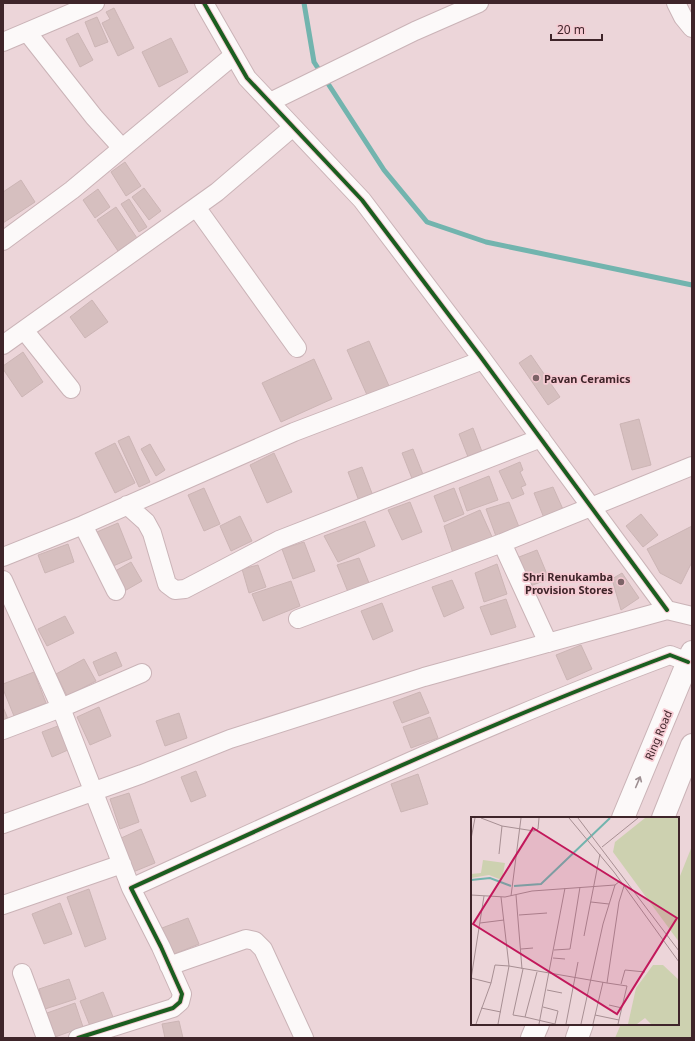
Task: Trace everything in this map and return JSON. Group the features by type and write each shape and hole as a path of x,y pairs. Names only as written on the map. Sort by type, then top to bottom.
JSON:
{"main road":[{"name":"Ring Road","path":"623,817 690,657"},
{"path":"663,817 692,745"},
{"path":"532,1038 538,1025"},
{"path":"577,1038 582,1025"}],"street":[{"path":"3,42 95,3"},
{"path":"204,3 247,78 362,200 483,360 667,610"},
{"path":"270,102 415,31 479,3"},
{"path":"676,3 683,17 692,28"},
{"path":"27,32 94,117 122,148"},
{"path":"3,241 72,190 234,55"},
{"path":"3,345 196,208 293,127"},
{"path":"196,208 297,348"},
{"path":"24,330 71,389"},
{"path":"3,557 83,525 294,432 483,360"},
{"path":"127,505 146,522 152,533 167,584 175,590 185,589 279,540 541,438"},
{"path":"298,619 502,543 692,466"},
{"path":"83,525 116,590"},
{"path":"502,543 548,643"},
{"path":"3,580 61,708 132,888 182,994 180,1002 173,1008 78,1038"},
{"path":"3,824 142,774 230,739 424,678 667,610 692,616"},
{"path":"132,888 354,787 589,685 670,655 690,657"},
{"path":"3,730 61,708 142,673"},
{"path":"3,905 122,864"},
{"path":"169,966 246,939 255,941 263,950 304,1038"},
{"path":"22,973 46,1038"}],"green space":[{"path":"692,846 692,1038 615,1038 621,1025 679,1025 679,878"}],"building":[{"path":"114,8 134,48 118,56 102,23 110,19 106,12"},
{"path":"97,17 108,42 95,47 85,22"},
{"path":"78,33 93,60 80,67 66,39"},
{"path":"171,38 188,72 159,87 142,52"},
{"path":"125,162 141,186 126,196 111,172"},
{"path":"21,180 35,202 3,223 3,192"},
{"path":"144,188 161,211 149,220 132,197"},
{"path":"98,189 110,207 95,218 83,200"},
{"path":"129,199 147,227 139,232 121,204"},
{"path":"116,207 137,238 118,251 97,220"},
{"path":"92,300 108,322 85,338 70,317"},
{"path":"369,341 389,386 367,395 347,350"},
{"path":"23,352 43,382 22,397 3,369 3,366"},
{"path":"531,355 560,397 548,405 519,363"},
{"path":"314,359 332,399 281,422 262,383"},
{"path":"639,419 651,465 632,470 620,424"},
{"path":"473,428 484,457 470,462 459,434"},
{"path":"129,436 150,482 139,487 118,441"},
{"path":"115,443 135,483 115,493 95,453"},
{"path":"150,444 165,470 156,476 141,449"},
{"path":"413,449 424,477 413,481 402,453"},
{"path":"274,453 292,492 267,503 250,465"},
{"path":"520,462 523,470 520,472 526,485 521,487 524,494 512,499 499,471"},
{"path":"362,467 373,496 359,501 348,472"},
{"path":"489,476 498,500 467,511 459,488"},
{"path":"553,487 566,516 546,523 534,493"},
{"path":"204,488 220,524 204,531 188,495"},
{"path":"454,488 464,514 444,522 434,496"},
{"path":"410,502 422,532 402,540 388,510"},
{"path":"509,502 521,532 497,539 486,509"},
{"path":"480,510 493,539 454,556 444,526"},
{"path":"641,514 658,535 643,547 626,526"},
{"path":"240,516 252,541 231,551 220,526"},
{"path":"365,521 375,546 338,562 324,536"},
{"path":"118,523 132,558 106,569 92,534"},
{"path":"692,526 692,562 681,584 660,573 647,549"},
{"path":"304,542 315,571 293,579 282,549"},
{"path":"68,544 74,562 45,573 38,555"},
{"path":"537,550 549,579 530,586 519,557"},
{"path":"359,558 369,583 348,592 337,565"},
{"path":"131,562 142,581 121,593 110,574"},
{"path":"497,564 507,594 484,602 475,573"},
{"path":"258,565 266,587 249,593 242,569"},
{"path":"622,573 639,598 621,610 612,579"},
{"path":"452,580 464,608 444,617 432,587"},
{"path":"291,581 300,606 263,621 252,594"},
{"path":"506,599 516,627 491,635 480,607"},
{"path":"382,603 393,631 373,640 361,611"},
{"path":"65,616 74,633 47,646 38,629"},
{"path":"581,645 592,669 567,680 556,655"},
{"path":"116,652 122,666 99,676 93,662"},
{"path":"84,659 96,681 67,696 56,674"},
{"path":"34,672 46,703 14,716 3,689 3,684"},
{"path":"420,692 429,713 402,723 393,702"},
{"path":"3,707 8,719 3,721"},
{"path":"99,707 111,736 90,745 77,717"},
{"path":"179,713 187,738 165,746 156,721"},
{"path":"430,717 438,738 411,748 403,727"},
{"path":"58,726 68,750 52,757 42,732"},
{"path":"196,771 206,796 191,802 181,777"},
{"path":"418,774 428,804 401,812 391,784"},
{"path":"129,793 139,822 120,829 110,799"},
{"path":"141,829 155,863 133,872 119,839"},
{"path":"89,889 106,939 85,947 67,897"},
{"path":"60,903 72,934 44,944 32,914"},
{"path":"188,918 199,944 172,955 162,928"},
{"path":"69,979 76,999 45,1009 39,989"},
{"path":"103,992 113,1017 90,1026 80,1001"},
{"path":"75,1003 83,1027 55,1037 47,1013"},
{"path":"179,1021 183,1038 165,1038 162,1024"}],"waterway":[{"path":"304,3 314,62 384,170 427,222 486,242 692,285"}],"cycle path":[{"path":"204,3 247,78 362,200 480,356 667,610"},
{"path":"78,1038 173,1008 180,1002 182,994 161,947 131,888 466,737 602,681 670,655 688,662"}],"place":[{"name":"Pavan Ceramics","path":"536,378"},
{"name":"Shri Renukamba Provision Stores","path":"621,582"}]}
